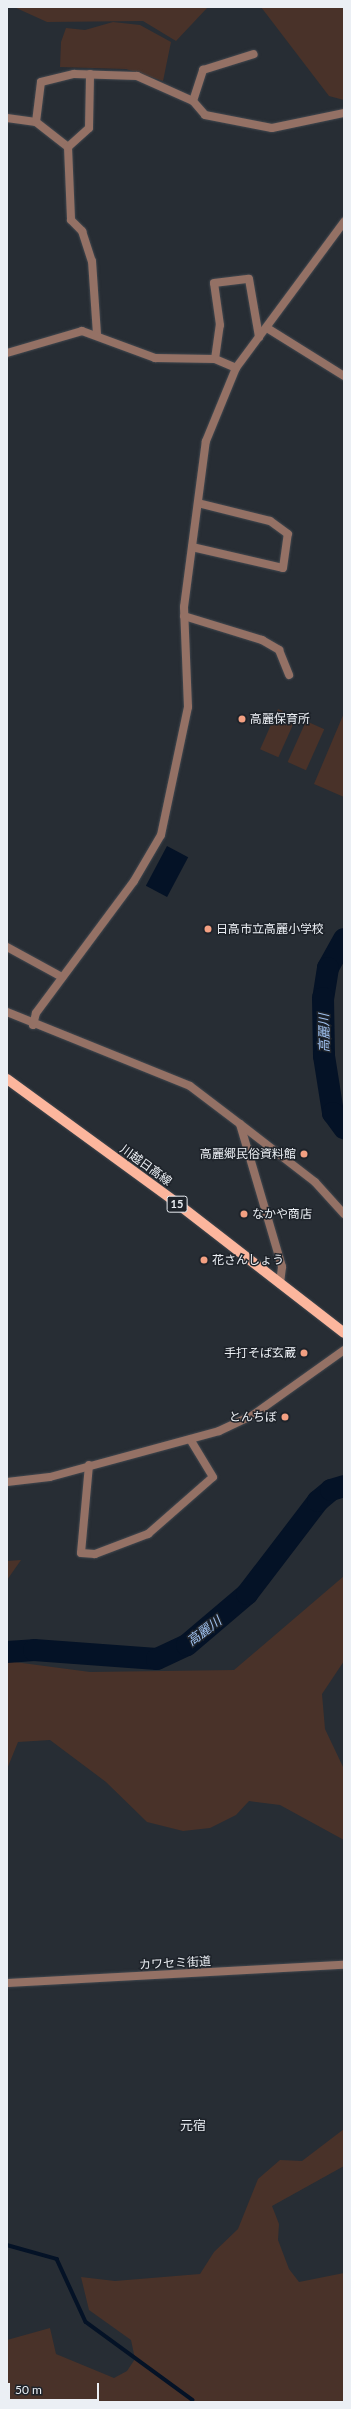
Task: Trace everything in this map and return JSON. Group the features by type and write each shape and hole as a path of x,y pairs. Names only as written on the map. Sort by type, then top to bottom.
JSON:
{"main road":[{"name":"川越日高線","path":"7,1079 174,1201 344,1333"}],"street":[{"path":"194,101 203,70 254,54"},
{"path":"68,148 89,128 90,74"},
{"path":"36,122 41,82 90,74 137,76 194,101 204,115 272,128 344,114"},
{"path":"7,118 36,122 68,148 71,220 82,231 92,261 97,335"},
{"path":"33,1025 36,1013 134,881 161,836 188,707 184,616 206,441 236,368 344,222"},
{"path":"215,359 220,325 214,283 249,279 259,337"},
{"path":"267,328 344,376"},
{"path":"7,353 68,333 82,331 97,335 155,358 215,359 236,368"},
{"path":"192,547 283,568 288,534 270,521 198,503"},
{"path":"184,616 262,640 279,650 289,675"},
{"path":"7,947 62,977"},
{"path":"7,1012 33,1025 190,1086 315,1182 344,1214"},
{"path":"240,1124 282,1267 280,1284"},
{"path":"7,1482 50,1477 219,1432 253,1415 344,1350"},
{"path":"89,1466 81,1553 94,1554 148,1534 213,1477 190,1440"},
{"name":"カワセミ街道","path":"7,1983 344,1965"}],"shaded area":[{"path":"14,7 208,7 176,41 143,21 47,22"},
{"path":"261,7 344,7 344,100 329,96"},
{"path":"113,22 140,25 171,42 163,81 126,69 60,67 61,42 66,28 85,30"},
{"path":"278,709 296,717 278,757 260,749"},
{"path":"344,713 344,797 314,784"},
{"path":"306,721 324,729 306,770 288,762"},
{"path":"21,1560 7,1580 7,1561"},
{"path":"344,1576 344,1661 322,1694 325,1729 344,1769 344,1840 280,1805 249,1801 236,1815 210,1828 183,1831 147,1822 106,1782 50,1740 18,1742 7,1769 7,1661 90,1672 234,1670"},
{"path":"344,2129 344,2166 272,2206 279,2224 278,2240 289,2269 299,2282 344,2273 344,2402 7,2402 7,2340 50,2328 56,2354 114,2378 127,2371 135,2359 131,2340 89,2310 81,2277 115,2281 200,2274 214,2252 238,2229 258,2179 280,2160 302,2161"}],"water":[{"path":"167,846 188,857 167,897 146,886"}],"waterway":[{"name":"高麗川","path":"344,939 328,968 323,998 324,1056 333,1113 344,1128"},
{"name":"高麗川","path":"7,1652 34,1650 157,1659 187,1645 247,1594 318,1501 331,1490 344,1486"},
{"path":"7,2245 57,2259 86,2322 193,2400"}],"place":[{"name":"高麗保育所","path":"242,719"},
{"name":"日高市立高麗小学校","path":"208,929"},
{"name":"高麗郷民俗資料館","path":"304,1154"},
{"name":"なかや商店","path":"244,1214"},
{"name":"花さんしょう","path":"204,1260"},
{"name":"手打そば玄蔵","path":"304,1353"},
{"name":"とんちぼ","path":"285,1417"}],"district":[{"name":"元宿","path":"193,2125"}]}
